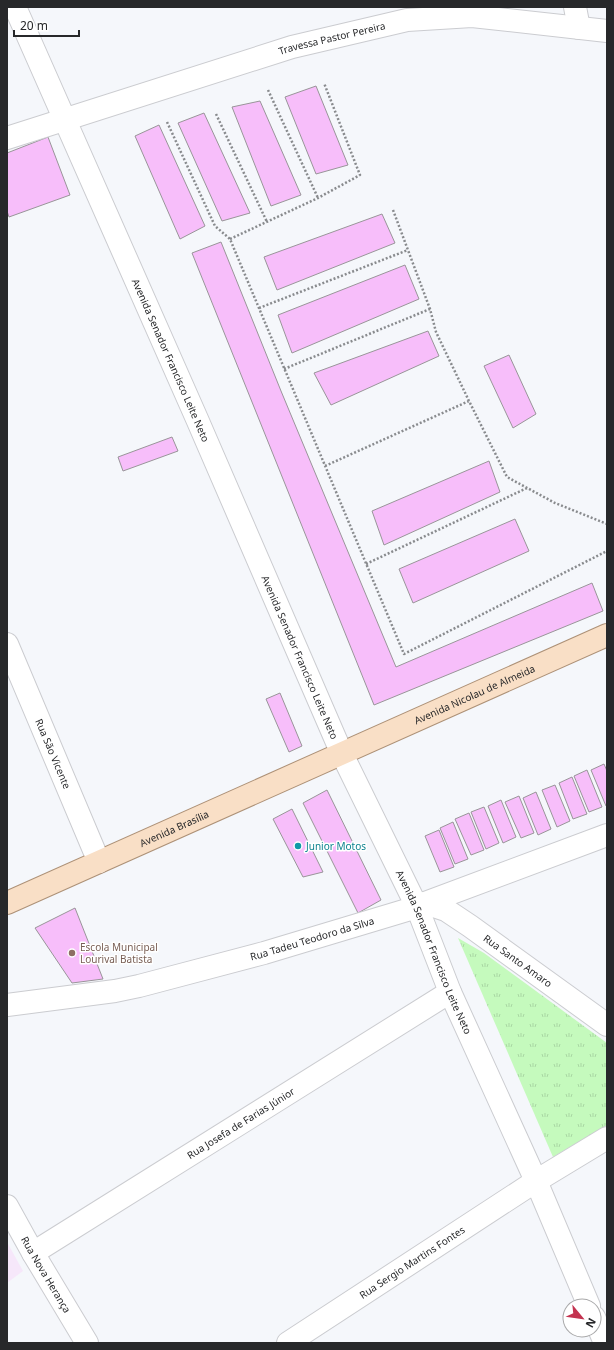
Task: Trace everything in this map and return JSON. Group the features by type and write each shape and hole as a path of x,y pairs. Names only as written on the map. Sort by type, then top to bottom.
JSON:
{"main road":[{"name":"Avenida Nicolau de Almeida","path":"342,754 607,635"},
{"name":"Avenida Brasília","path":"7,903 342,754"}],"street":[{"name":"Avenida Senador Francisco Leite Neto","path":"15,7 66,119 342,754 421,905 450,992 536,1181 586,1298"},
{"name":"Travessa Pastor Pereira","path":"7,138 292,47 407,20 472,16 577,17 607,31"},
{"name":"Rua São Vicente","path":"7,644 99,862"},
{"name":"Rua Tadeu Teodoro da Silva","path":"7,1005 115,991 264,953 421,905 607,835"},
{"name":"Rua Santo Amaro","path":"421,905 446,910 607,1025"},
{"name":"Rua Josefa de Farias Júnior","path":"33,1254 450,992"},
{"name":"Rua Sergio Martins Fontes","path":"288,1343 536,1181 607,1138"},
{"name":"Rua Nova Herança","path":"7,1206 33,1254 87,1343"}],"path":[{"path":"230,239 318,198 360,175 324,83"},
{"path":"268,90 318,198"},
{"path":"216,114 267,222"},
{"path":"167,122 215,226 230,239 404,654 607,551"},
{"path":"393,210 430,309 436,332 507,477 555,504 607,524"},
{"path":"259,308 408,250"},
{"path":"284,369 430,309"},
{"path":"325,466 469,401"},
{"path":"366,564 527,488"}],"shaded area":[{"path":"7,1242 23,1271 7,1283"}],"green space":[{"path":"458,938 484,953 607,1043 607,1125 553,1157"}],"building":[{"path":"316,86 348,165 316,174 285,97"},
{"path":"260,101 301,195 271,206 232,107"},
{"path":"204,113 250,213 222,221 178,123"},
{"path":"159,125 205,226 180,239 135,136"},
{"path":"48,137 70,195 9,217 7,211 7,153"},
{"path":"382,214 395,243 277,290 264,257"},
{"path":"221,242 281,391 396,667 592,583 603,611 374,705 192,253"},
{"path":"405,265 419,299 292,353 278,315"},
{"path":"428,331 439,356 331,405 314,373"},
{"path":"509,355 536,414 513,428 484,366"},
{"path":"172,437 178,451 123,471 118,457"},
{"path":"489,461 500,492 384,545 372,511"},
{"path":"515,519 529,551 413,603 399,569"},
{"path":"280,693 302,746 289,752 266,699"},
{"path":"604,764 607,771 607,806 591,770"},
{"path":"587,770 602,807 589,812 574,776"},
{"path":"572,777 587,814 573,819 559,783"},
{"path":"555,785 570,821 557,827 542,790"},
{"path":"327,790 381,900 358,913 303,803"},
{"path":"536,792 551,829 538,835 523,798"},
{"path":"519,796 534,833 521,838 505,802"},
{"path":"501,800 516,837 503,843 488,806"},
{"path":"484,807 499,843 486,849 471,812"},
{"name":"Junior Motos","path":"292,809 323,872 303,877 273,819"},
{"path":"469,813 484,850 471,855 455,819"},
{"path":"453,822 468,859 455,864 440,828"},
{"path":"439,830 454,867 440,872 425,836"},
{"name":"Escola Municipal Lourival Batista","path":"75,908 103,979 72,983 35,928"}],"place":[{"name":"Junior Motos","path":"298,846"},
{"name":"Escola Municipal Lourival Batista","path":"72,953"}]}
